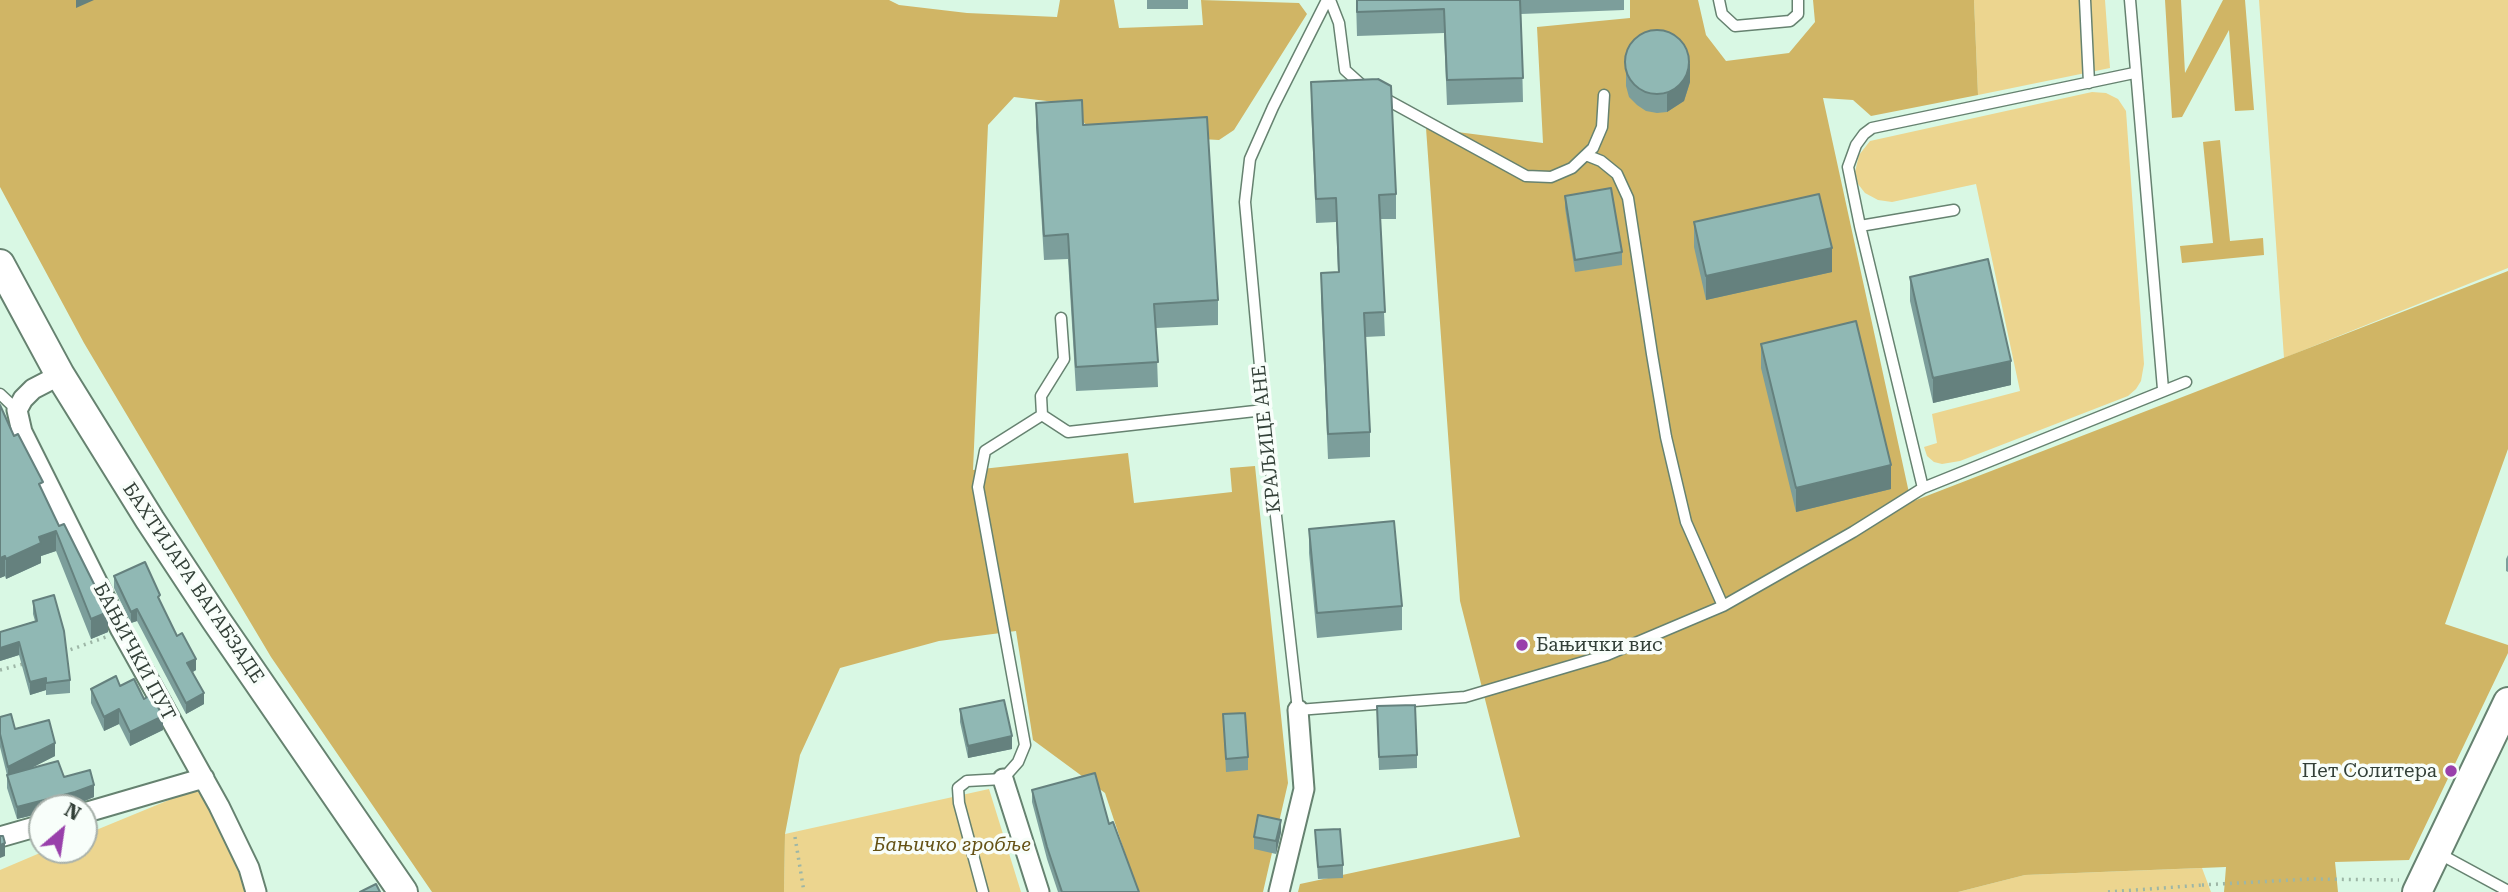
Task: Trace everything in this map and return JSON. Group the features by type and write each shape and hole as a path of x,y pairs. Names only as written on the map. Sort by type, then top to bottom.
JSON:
{"main road":[{"name":"БАХТИЈАРА ВАГАБЗАДЕ","path":"0,264 60,375 115,465 216,620 403,892"},
{"path":"2419,887 2506,713"}],"street":[{"path":"17,410 33,389 60,375"},
{"name":"БАЊИЧКИ ПУТ","path":"17,410 32,456 71,527 121,630 204,778 249,868 256,892"},
{"name":"КРАЉИЦЕ АНЕ","path":"1279,892 1304,789 1298,710"},
{"path":"98,809 204,778"},
{"path":"1003,779 1039,892"},
{"path":"0,837 28,829"}],"lane":[{"path":"1328,0 1339,23 1345,70 1364,87 1526,176 1551,177 1572,168 1593,148 1602,127 1604,95"},
{"name":"КРАЉИЦЕ АНЕ","path":"1298,710 1264,410 1245,202 1250,159 1273,107 1328,0"},
{"path":"1719,0 1722,14 1735,26 1790,21 1798,14 1798,0"},
{"path":"2085,0 2089,83"},
{"path":"2130,0 2134,74 2163,389"},
{"path":"1923,488 1848,167 1856,145 1872,128 2134,74"},
{"path":"1586,155 1601,161 1617,174 1628,198 1666,437 1686,522 1723,606"},
{"path":"1860,226 1954,210"},
{"path":"1042,415 1041,396 1064,359 1061,318"},
{"path":"1298,710 1465,697 1607,655 1723,606 1853,532 1923,488 2163,389 2186,382"},
{"path":"0,394 17,410"},
{"path":"1042,415 1068,432 1264,410"},
{"path":"984,892 959,803 958,788 967,781 1003,779 1018,762 1025,745 978,487 985,451 1042,415"},
{"path":"2436,852 2508,891"}],"path":[{"path":"63,652 121,630"},
{"path":"0,670 26,663"},
{"path":"795,837 804,892"},
{"path":"2108,892 2310,880 2393,880 2419,887"},
{"path":"2202,885 2211,885 2211,892"}],"green space":[{"path":"1974,0 2105,0 2110,68 1978,95"},
{"path":"2259,0 2508,0 2508,268 2284,358"},
{"path":"2092,92 2106,93 2118,99 2126,111 2144,364 2141,381 2128,396 1960,461 1942,464 1934,462 1927,456 1924,447 1937,443 1932,414 2020,391 1976,184 1892,202 1878,200 1865,193 1858,184 1855,172 1859,155 1870,141"},
{"path":"203,786 243,869 248,892 0,892 0,870 28,858 28,864 98,864 98,829"},
{"name":"Бањичко гробље","path":"989,789 1021,892 784,892 785,834"},
{"path":"2202,868 2211,892 1958,892 2025,875"}],"shaded area":[{"path":"0,0 889,0 899,5 967,13 1057,17 1060,0 1114,0 1119,28 1203,25 1201,0 1299,3 1307,14 1234,130 1219,140 1095,133 1063,103 1014,97 988,125 973,470 1128,453 1134,503 1232,492 1230,468 1255,466 1288,783 1263,892 1138,892 1105,793 1033,740 1016,631 939,641 840,668 800,755 785,834 784,892 432,892 271,657 84,343 0,187"},
{"path":"1630,0 1698,0 1706,35 1726,61 1789,53 1815,22 1813,0 1974,0 1978,95 1871,116 1853,100 1823,98 1911,502 2508,271 2508,449 2445,624 2508,645 2508,653 2409,860 2335,862 2338,892 2224,892 2226,867 2025,875 1958,892 1298,892 1300,884 1520,837 1460,601 1426,128 1543,143 1537,27 1630,18"},
{"path":"2165,0 2181,0 2185,73 2223,0 2245,0 2254,110 2235,111 2229,30 2182,117 2172,118"},
{"path":"2220,140 2230,241 2263,238 2264,255 2182,263 2180,246 2213,243 2203,142"}],"building":[{"path":"1357,0 1520,0 1523,78 1447,80 1444,9 1357,12"},
{"path":"1657,30 1669,32 1680,39 1687,50 1687,74 1680,85 1669,92 1657,94 1645,92 1634,85 1627,74 1625,62 1627,50 1634,39 1645,32"},
{"path":"1378,79 1391,86 1396,194 1379,195 1385,312 1364,313 1370,432 1328,434 1321,273 1339,272 1336,198 1316,199 1311,82"},
{"path":"1082,100 1083,125 1207,117 1218,300 1154,304 1158,362 1076,367 1068,234 1044,236 1036,103"},
{"path":"1611,188 1622,252 1575,260 1565,196"},
{"path":"1819,194 1832,248 1706,276 1694,222"},
{"path":"1988,259 2011,361 1933,378 1910,277"},
{"path":"1856,321 1891,465 1796,488 1761,344"},
{"path":"0,405 14,436 18,434 43,482 39,484 59,526 64,524 108,612 91,619 56,531 39,537 41,543 6,559 5,556 0,558"},
{"path":"1394,521 1402,606 1317,613 1309,529"},
{"path":"145,562 177,636 182,633 196,659 187,663 204,693 186,703 137,609 131,612 114,576"},
{"path":"54,595 64,631 70,680 46,683 46,678 30,682 19,642 0,648 0,632 37,621 33,601"},
{"path":"116,676 120,686 134,679 144,699 151,695 163,716 130,732 119,709 104,717 91,689"},
{"path":"1004,700 1012,736 968,746 960,709"},
{"path":"1415,705 1417,755 1379,757 1377,706"},
{"path":"1245,713 1248,757 1226,759 1223,714"},
{"path":"11,714 15,729 49,720 55,743 8,767 0,734 0,717"},
{"path":"58,761 64,777 90,770 94,785 67,794 28,794 28,804 17,807 7,775"},
{"path":"1095,773 1109,824 1113,822 1139,892 1062,892 1032,790"},
{"path":"1258,815 1281,820 1276,841 1254,837"},
{"path":"1340,829 1343,865 1318,867 1315,830"},
{"path":"0,836 3,836 5,843 0,845"},
{"path":"376,884 380,892 360,892"}],"place":[{"name":"Бањички вис","path":"1522,645"},
{"name":"Пет Солитера","path":"2451,771"}]}
